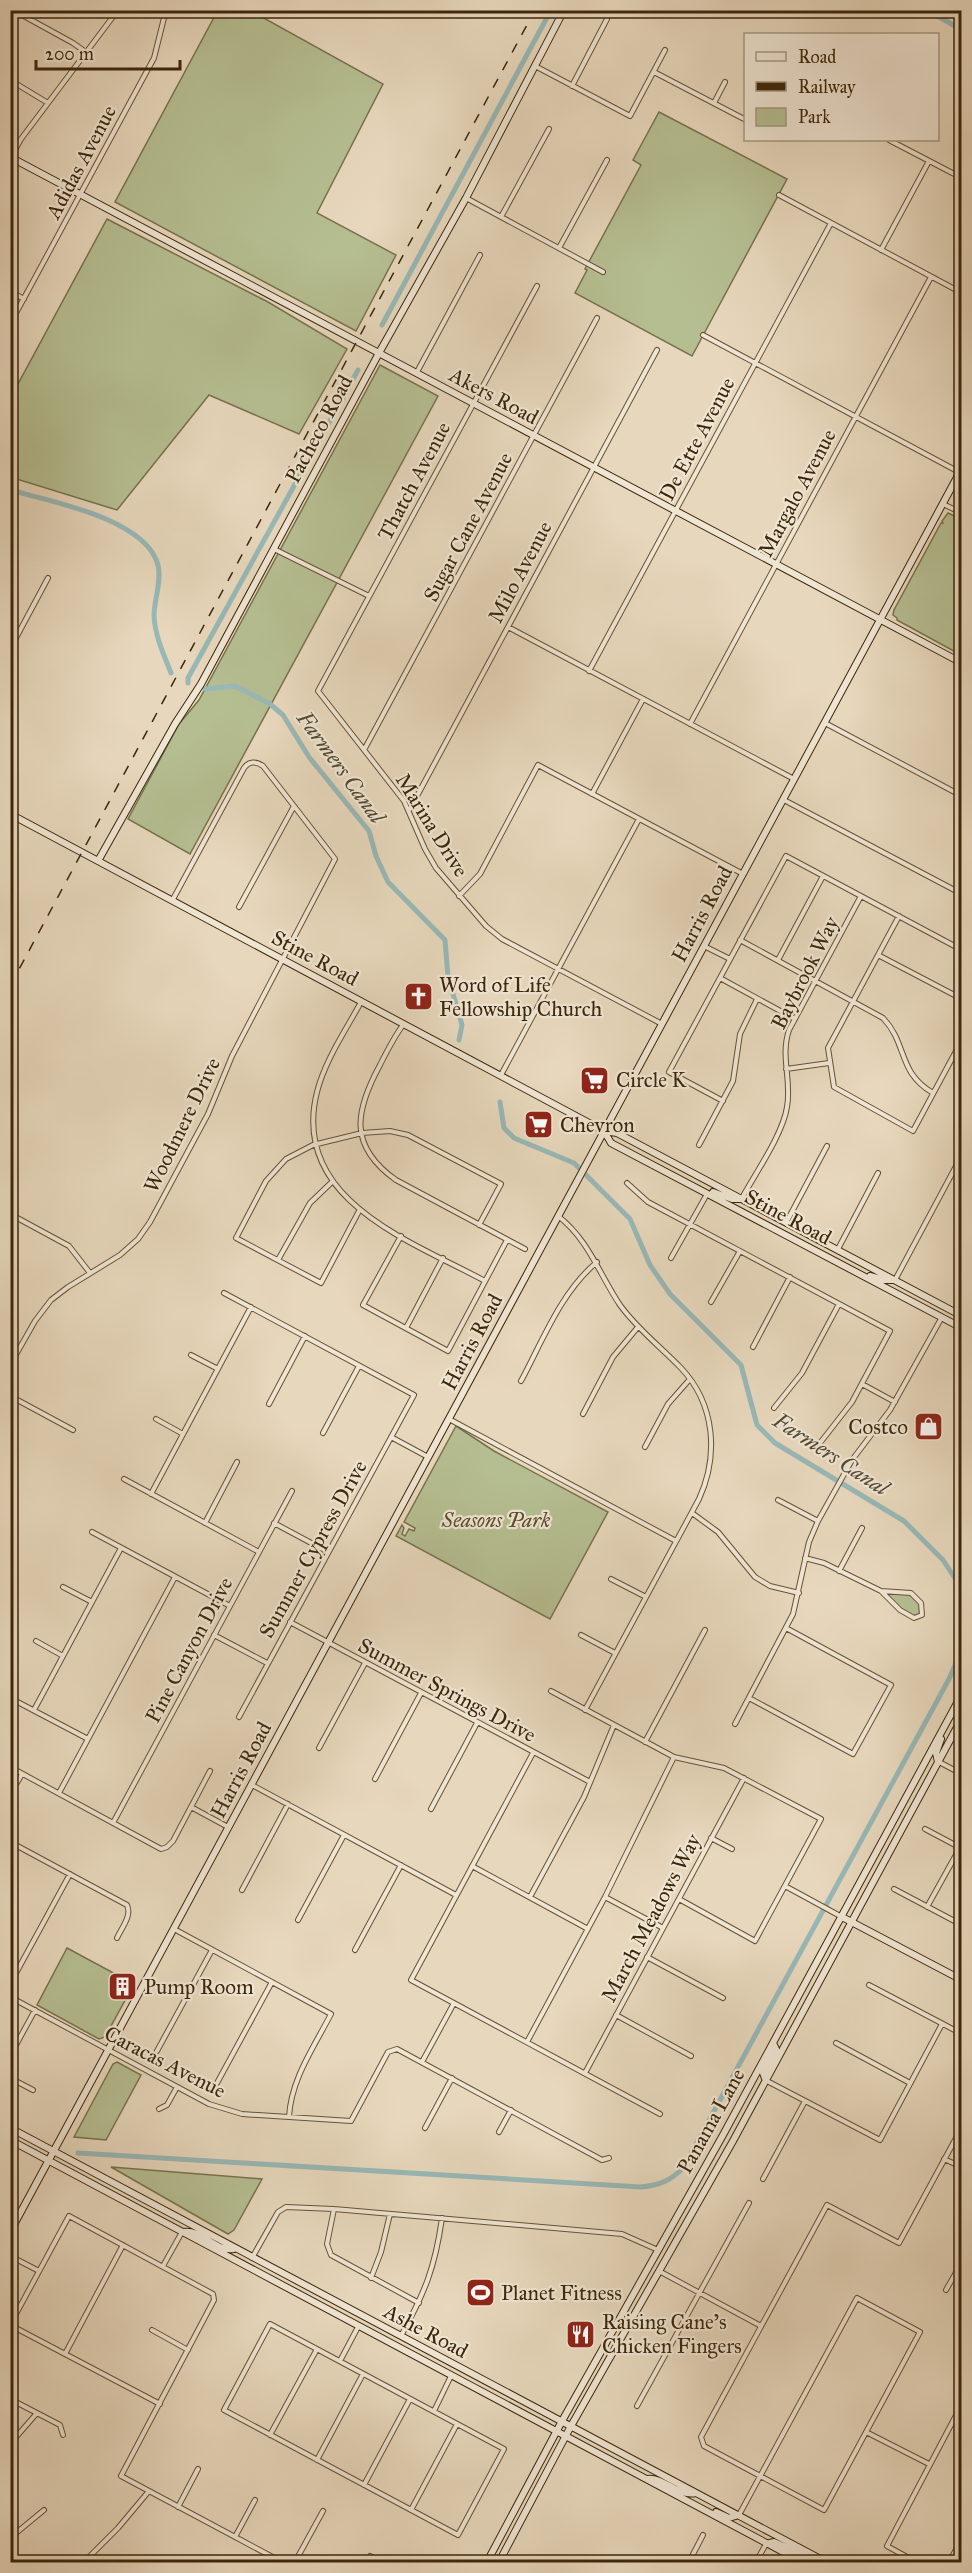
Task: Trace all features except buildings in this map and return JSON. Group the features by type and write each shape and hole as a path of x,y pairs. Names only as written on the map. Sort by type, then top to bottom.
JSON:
{"street":[{"path":"13,10 73,42 87,53"},
{"path":"10,157 118,10"},
{"name":"Adidas Avenue","path":"10,324 154,58 166,10"},
{"name":"Pacheco Road","path":"98,861 175,724 201,684 379,353 466,198 564,10"},
{"path":"956,10 962,14"},
{"path":"572,86 607,20"},
{"path":"534,65 630,116 665,50"},
{"path":"654,72 744,119"},
{"path":"10,80 48,103"},
{"path":"714,104 725,82"},
{"path":"501,217 549,129"},
{"path":"891,141 962,178"},
{"name":"Akers Road","path":"10,157 962,663"},
{"path":"559,248 607,160"},
{"path":"881,250 929,161"},
{"path":"779,195 962,293"},
{"path":"466,198 603,272"},
{"name":"De Ette Avenue","path":"589,670 831,223"},
{"path":"416,373 480,255"},
{"name":"Margalo Avenue","path":"690,724 931,277"},
{"name":"Thatch Avenue","path":"318,691 537,286"},
{"path":"10,291 24,298"},
{"name":"Sugar Cane Avenue","path":"364,750 597,318"},
{"path":"703,335 960,470"},
{"name":"Milo Avenue","path":"409,809 657,350"},
{"name":"Harris Road","path":"10,2232 960,470"},
{"path":"943,503 962,513"},
{"path":"273,549 369,596"},
{"path":"10,649 48,578"},
{"path":"508,627 794,779"},
{"name":"Marina Drive","path":"318,691 409,809 430,859 459,896 494,933 662,1024"},
{"path":"592,794 643,699"},
{"path":"824,723 962,796"},
{"path":"172,901 244,768 253,762 262,766 294,806 239,908"},
{"path":"459,896 480,874 538,765 743,874"},
{"path":"783,799 962,894"},
{"name":"Woodmere Drive","path":"10,1365 42,1310 60,1292 131,1246 150,1222 208,1114 232,1056 335,859 294,806"},
{"name":"Stine Road","path":"10,814 604,1131 617,1132 787,1221 962,1318"},
{"path":"501,1075 639,819"},
{"path":"723,1101 669,1072 786,856 962,950"},
{"path":"778,960 823,876"},
{"name":"Baybrook Way","path":"742,1198 785,1115 788,1100 786,1039 861,896"},
{"path":"899,916 828,1048 832,1083 837,1090 913,1131 962,1040"},
{"path":"740,940 876,1013 889,1024 896,1035 910,1073 933,1093"},
{"path":"704,946 730,959"},
{"path":"878,955 962,999"},
{"path":"720,978 795,1019"},
{"path":"699,1146 736,1073 740,1034 757,999"},
{"path":"362,1001 320,1081 314,1115 317,1144 333,1181 359,1211 400,1236 485,1281"},
{"path":"404,1024 366,1091 360,1115 362,1133 374,1159 387,1174 525,1249"},
{"path":"786,1069 829,1062"},
{"path":"359,1211 321,1283 236,1238 271,1174 294,1153 317,1144 362,1133 390,1131 408,1135 501,1184 479,1225"},
{"name":"Stine Road","path":"604,1131 611,1143 962,1328"},
{"path":"787,1221 827,1146"},
{"path":"858,1272 884,1280 896,1280 962,1155"},
{"path":"838,1249 878,1173"},
{"path":"279,1260 310,1203 333,1181"},
{"path":"687,1182 732,1199 742,1198"},
{"path":"627,1183 648,1202 890,1331 862,1384 845,1411 820,1443"},
{"path":"671,1258 707,1193"},
{"path":"10,1214 69,1246 90,1273"},
{"path":"558,1216 583,1240 621,1306 638,1327 690,1379 706,1409 712,1443 707,1479 692,1512 585,1710"},
{"path":"400,1236 363,1305 448,1351 507,1240"},
{"path":"711,1302 740,1251"},
{"path":"406,1328 443,1258"},
{"path":"521,1381 566,1297 581,1276 597,1262"},
{"path":"753,1347 790,1277"},
{"path":"224,1293 359,1366 323,1433"},
{"path":"774,1408 802,1373 840,1304"},
{"path":"151,1494 251,1307"},
{"path":"735,1724 786,1628 799,1593 806,1558 818,1521 835,1488 896,1402 942,1317 948,1314 962,1318"},
{"path":"583,1414 614,1357 638,1327"},
{"path":"269,1404 305,1336"},
{"path":"191,1355 218,1369"},
{"name":"Summer Cypress Drive","path":"238,1717 414,1395 359,1366"},
{"path":"645,1447 668,1404 690,1379"},
{"path":"862,1384 896,1402"},
{"path":"10,1396 73,1430"},
{"path":"156,1419 183,1434"},
{"path":"449,1419 676,1542"},
{"path":"391,1437 428,1457"},
{"path":"205,1523 237,1462"},
{"path":"124,1479 259,1552"},
{"name":"Pine Canyon Drive","path":"113,1823 291,1491"},
{"path":"778,1500 818,1521"},
{"path":"692,1512 718,1532 755,1577 770,1586 799,1593"},
{"path":"10,1513 14,1518 10,1526"},
{"path":"274,1523 328,1552"},
{"path":"839,1571 862,1528"},
{"path":"92,1532 230,1606"},
{"path":"34,1710 121,1548"},
{"path":"806,1558 881,1591 914,1618 922,1615 921,1604 915,1596 906,1592 881,1591"},
{"path":"59,1793 176,1577"},
{"path":"611,1579 646,1598"},
{"path":"63,1587 92,1602"},
{"name":"Summer Springs Drive","path":"290,1622 590,1782"},
{"path":"748,1698 853,1754 891,1685 786,1628"},
{"path":"645,1742 705,1630"},
{"path":"214,1635 267,1663"},
{"path":"581,1635 615,1653"},
{"path":"36,1641 63,1656"},
{"path":"319,1748 365,1663"},
{"path":"550,1691 674,1757 724,1768 821,1819 755,1941 679,1899"},
{"path":"375,1779 421,1693"},
{"name":"Panama Lane","path":"487,2562 562,2421 773,2043 962,1694"},
{"path":"10,1698 88,1739"},
{"name":"Panama Lane","path":"499,2562 571,2426 766,2080 962,1718"},
{"path":"947,1721 936,1753 938,1762 962,1774"},
{"path":"431,1809 477,1723"},
{"path":"530,1897 590,1782 614,1725"},
{"path":"533,1753 411,1980 660,2114"},
{"path":"527,2042 605,1897 674,1757"},
{"path":"10,1767 161,1849 167,1847 210,1771"},
{"path":"10,1795 22,1774"},
{"name":"March Meadows Way","path":"585,2073 744,1778"},
{"path":"252,1785 456,1895"},
{"path":"242,1890 288,1804"},
{"path":"191,1807 229,1827"},
{"path":"925,1829 961,1846 927,1907"},
{"path":"298,1920 345,1835"},
{"path":"711,1839 732,1850"},
{"path":"10,1842 123,1902 128,1908 128,1916 117,1938"},
{"path":"355,1950 400,1865"},
{"path":"472,1866 588,1929"},
{"path":"10,1984 70,1874"},
{"path":"785,1886 962,1980"},
{"path":"894,1889 962,1925"},
{"path":"605,1897 663,1928"},
{"path":"174,1929 332,2014 296,2079 289,2117"},
{"path":"158,2051 212,1950"},
{"path":"647,1958 723,1998"},
{"path":"217,2083 272,1982"},
{"path":"869,1985 962,2034"},
{"name":"Caracas Avenue","path":"10,1997 209,2104 232,2112 351,2121 388,2052 397,2049 422,2062"},
{"path":"454,2002 422,2062 602,2160 609,2158"},
{"path":"10,2056 35,2010"},
{"path":"616,2015 692,2056"},
{"path":"773,2043 776,2049 764,2073 766,2080 880,2140 942,2024"},
{"path":"836,2043 910,2083"},
{"path":"10,2078 33,2090"},
{"path":"425,2128 452,2078"},
{"path":"159,2109 167,2105 177,2087"},
{"path":"763,2178 804,2101"},
{"path":"499,2132 511,2110"},
{"path":"691,2503 700,2504 729,2518 740,2515 762,2477 857,2298 920,2332 824,2510 762,2477 704,2446 700,2437 826,2205 899,2243 962,2127"},
{"name":"Ashe Road","path":"10,2128 825,2562"},
{"name":"Ashe Road","path":"10,2140 802,2562"},
{"path":"944,2158 962,2167"},
{"path":"637,2406 749,2204"},
{"path":"252,2258 278,2212 286,2207 334,2209 622,2234 658,2250 658,2271 761,2326"},
{"path":"334,2209 327,2249 331,2255 419,2303"},
{"path":"371,2278 381,2252 390,2214"},
{"path":"160,2404 10,2325 69,2216 213,2294 214,2300 189,2350 160,2404 121,2476 282,2562"},
{"path":"400,2336 419,2303 437,2256 442,2218"},
{"path":"163,2266 182,2232 190,2231 225,2249 235,2249"},
{"path":"64,2354 123,2245"},
{"path":"10,2256 39,2271"},
{"path":"946,2290 962,2262"},
{"path":"270,2324 317,2349 504,2449 458,2535 224,2410 270,2324"},
{"path":"340,2361 358,2327"},
{"path":"152,2330 189,2350"},
{"path":"270,2435 317,2349"},
{"path":"317,2460 363,2374"},
{"path":"434,2411 451,2376"},
{"path":"10,2399 60,2425 63,2435"},
{"path":"364,2485 410,2399"},
{"path":"916,2562 886,2546 962,2404"},
{"path":"10,2444 37,2413"},
{"path":"411,2510 457,2424"},
{"path":"866,2432 928,2464"},
{"path":"178,2507 198,2469"},
{"path":"646,2479 654,2479 685,2494 696,2493"},
{"path":"84,2562 118,2528 149,2491"},
{"path":"235,2537 255,2499"},
{"path":"10,2538 44,2510"},
{"path":"295,2562 323,2511"},
{"path":"689,2562 703,2535"},
{"path":"949,2562 962,2539"},
{"path":"756,2562 766,2544 774,2542 820,2562 825,2562"},
{"path":"367,2562 370,2556 382,2562"}],"green space":[{"path":"218,10 251,11 383,84 317,213 396,255 356,331 115,202"},
{"path":"659,112 787,179 692,356 575,293 587,270 585,269 641,165 633,160"},
{"path":"107,219 268,302 347,349 299,434 209,395 117,510 10,477 11,397"},
{"path":"380,365 438,396 190,854 128,819 179,724 199,700"},
{"path":"948,513 961,519 961,655 897,620 893,615"},
{"name":"Seasons Park","path":"456,1426 494,1451 608,1512 550,1619 396,1536 402,1525 404,1528 402,1534 405,1536 409,1529 414,1531 415,1528 404,1522"},
{"path":"881,1591 906,1592 919,1599 923,1612 917,1618 904,1612"},
{"path":"67,1948 134,1984 105,2037 99,2039 37,2005"},
{"path":"117,2062 141,2075 106,2140 74,2137 113,2064"},
{"path":"111,2167 262,2179 234,2230 228,2234"}],"waterway":[{"path":"382,325 551,10"},
{"path":"927,10 962,30"},
{"path":"188,683 188,678 358,370"},
{"name":"Farmers Canal","path":"10,490 94,514 135,535 150,549 159,571 154,610 156,631 171,673"},
{"name":"Farmers Canal","path":"205,689 235,686 270,704 283,715 309,757 369,831 376,856 388,882 445,940 448,977 462,1025 459,1040"},
{"name":"Farmers Canal","path":"500,1102 504,1128 514,1138 574,1163 630,1219 650,1265 670,1294 741,1365 757,1425 775,1443 904,1521 943,1560 962,1589"},
{"path":"78,2153 641,2187 659,2184 669,2179 683,2168 949,1679 962,1649"}],"railway":[{"path":"10,986 535,10"}],"place":[{"name":"Word of Life Fellowship Church","path":"418,997"},
{"name":"Circle K","path":"595,1080"},
{"name":"Chevron","path":"539,1125"},
{"name":"Costco","path":"929,1427"},
{"name":"Pump Room","path":"123,1987"},
{"name":"Planet Fitness","path":"480,2293"},
{"name":"Raising Cane's Chicken Fingers","path":"581,2334"}]}
